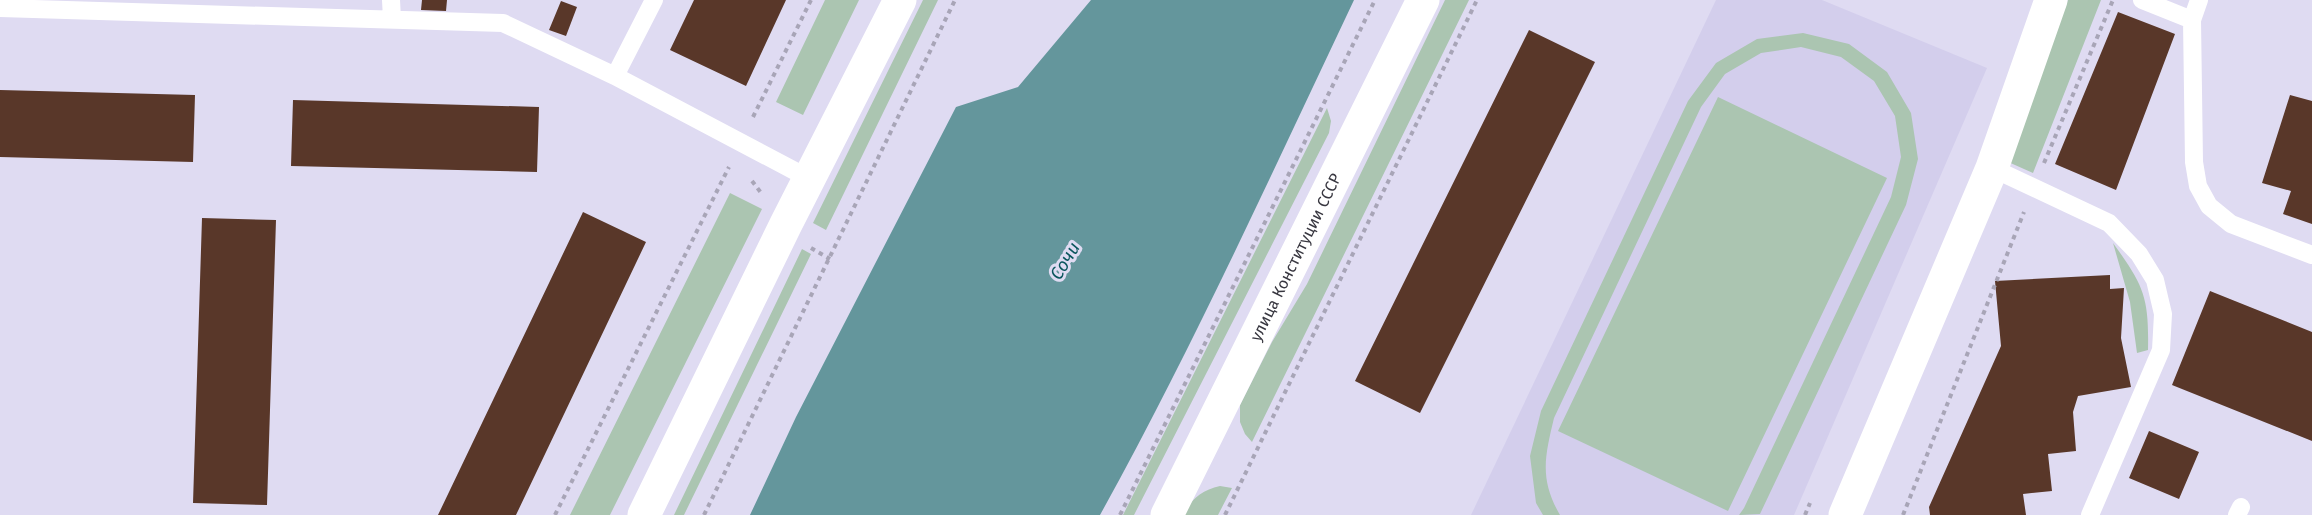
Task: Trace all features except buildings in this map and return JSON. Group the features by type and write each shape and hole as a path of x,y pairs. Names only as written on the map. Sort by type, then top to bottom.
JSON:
{"street":[{"path":"644,515 900,0"},
{"name":"улица Конституции СССР","path":"1167,515 1423,0"},
{"path":"1845,515 1992,168 2052,0"}],"lane":[{"path":"391,0 392,20"},
{"path":"615,76 654,0"},
{"path":"2142,0 2192,20"},
{"path":"2199,0 2192,20 2194,162 2198,186 2210,206 2231,224 2312,255"},
{"path":"0,8 35,4 188,6 392,20 503,23 615,76 810,179"},
{"path":"1992,168 2109,224 2139,254 2155,280 2163,314 2161,350 2090,515"}],"path":[{"path":"555,515 811,0"},
{"path":"704,515 955,0"},
{"path":"1120,515 1375,0"},
{"path":"1225,515 1477,0"},
{"path":"1903,515 2034,188 2113,0"},
{"path":"802,243 830,259"}],"shaded area":[{"path":"825,0 859,0 803,115 776,102"},
{"path":"923,0 938,0 826,230 813,223"},
{"path":"1445,0 1469,0 1252,442 1245,434 1240,422 1240,405 1272,342 1307,284"},
{"path":"1716,0 1822,0 1987,68 1794,515 1471,515"},
{"path":"2068,0 2101,0 2033,173 2006,161"},
{"path":"1803,33 1849,44 1887,72 1911,113 1918,159 1906,205 1760,514 1739,515 1891,197 1901,157 1895,116 1874,81 1841,57 1801,47 1761,53 1725,74 1701,107 1554,418 1546,456 1546,479 1553,502 1560,515 1543,515 1536,503 1530,456 1541,411 1688,101 1716,63 1757,39"},
{"path":"1718,97 1887,178 1728,511 1558,431"},
{"path":"1327,108 1331,121 1329,133 1134,515 1123,515"},
{"path":"730,193 762,209 610,515 570,515"},
{"path":"2113,243 2132,270 2146,304 2148,350 2137,353 2130,302"},
{"path":"802,249 811,254 684,515 674,515"},
{"path":"1220,486 1232,488 1218,515 1183,515 1198,496"}],"water":[{"name":"Сочи","path":"1091,0 1354,0 1200,324 1100,515 750,515 796,417 956,107 1018,87"}]}
